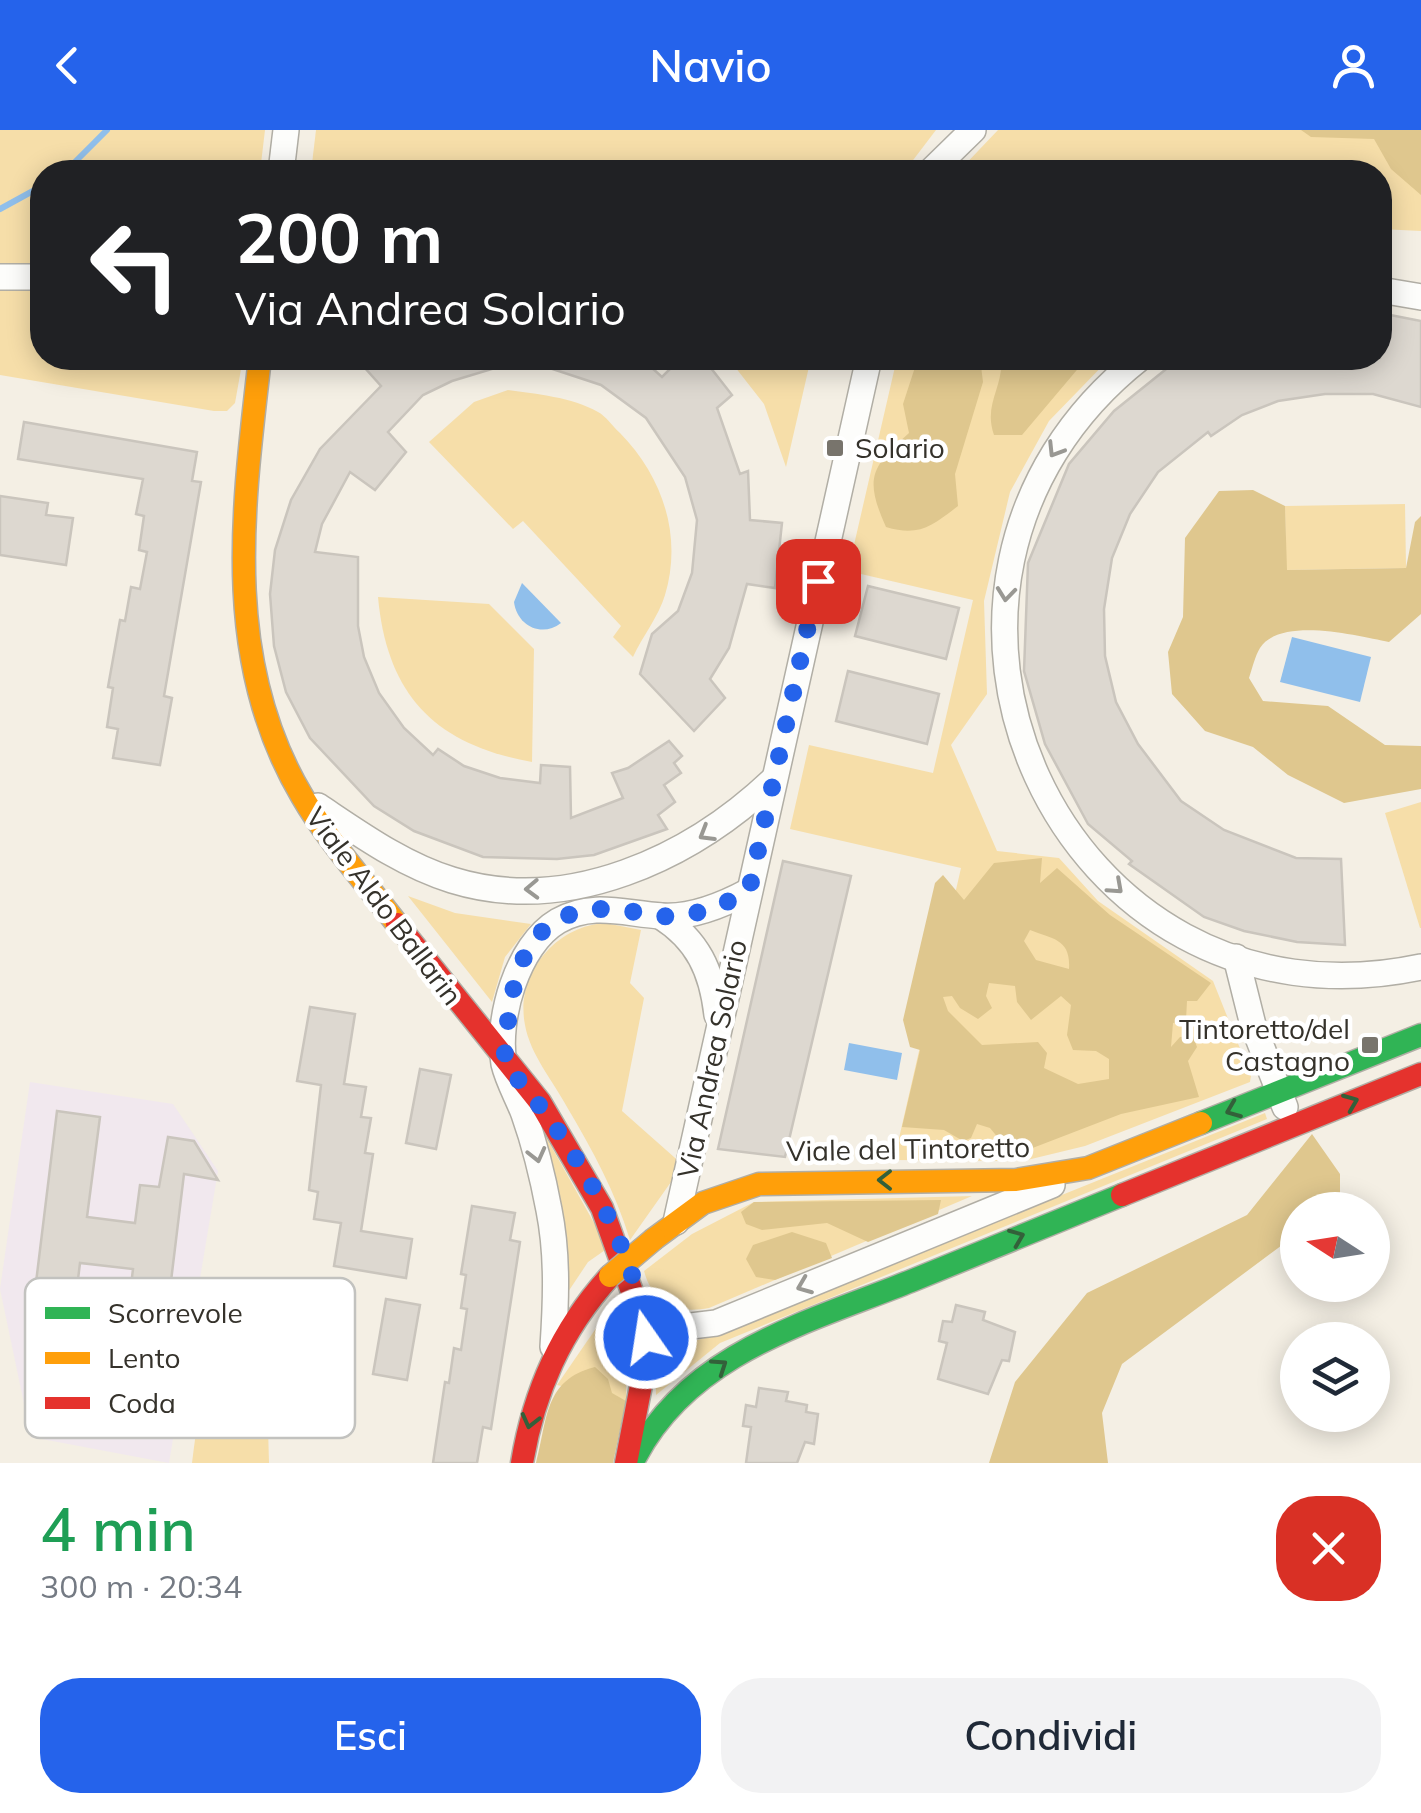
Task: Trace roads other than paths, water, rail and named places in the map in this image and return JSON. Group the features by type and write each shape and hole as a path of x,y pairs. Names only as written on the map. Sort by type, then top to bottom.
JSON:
{"main road":[{"name":"Viale Aldo Ballarin","path":"259,370 242,514 243,611 264,706 301,795 504,1064 540,1102 576,1158 607,1221 644,1319 643,1375 630,1463"},
{"name":"Viale del Tintoretto","path":"522,1463 537,1396 552,1357 575,1319 610,1276 654,1238 709,1200 759,1184 1016,1180 1088,1168 1421,1036"},
{"path":"630,1463 663,1412 704,1376 754,1344 1421,1074"}],"street":[{"path":"282,160 286,130"},
{"path":"942,160 973,130"},
{"path":"0,277 30,277"},
{"path":"1392,292 1421,297"},
{"name":"Via Andrea Solario","path":"676,1222 866,370"},
{"path":"1126,370 1102,391 1070,429 1029,500 1007,578 1003,641 1008,688 1036,779 1089,860 1152,916 1236,958 1327,975 1421,967"},
{"name":"Viale Aldo Ballarin","path":"301,795 402,859 467,884 542,890 628,872 718,827 774,779"},
{"name":"Viale Aldo Ballarin","path":"552,1357 556,1288 552,1224 532,1135 504,1064 512,984 535,940 555,923 587,911 622,910 660,916 710,909 749,891"},
{"path":"660,916 690,941 703,958 712,986 718,1035"},
{"path":"1236,958 1254,1025 1292,1125"},
{"path":"644,1319 692,1326 716,1323 1088,1168"}],"water":[{"path":"522,583 561,623 539,629 520,618 514,602"},
{"path":"1292,637 1371,657 1360,702 1280,682"},
{"path":"849,1043 902,1053 897,1080 844,1070"}],"waterway":[{"path":"77,160 107,130"},
{"path":"0,209 30,193"}],"place":[{"name":"Solario","path":"835,448"},
{"name":"Tintoretto/del Castagno","path":"1370,1045"}]}
